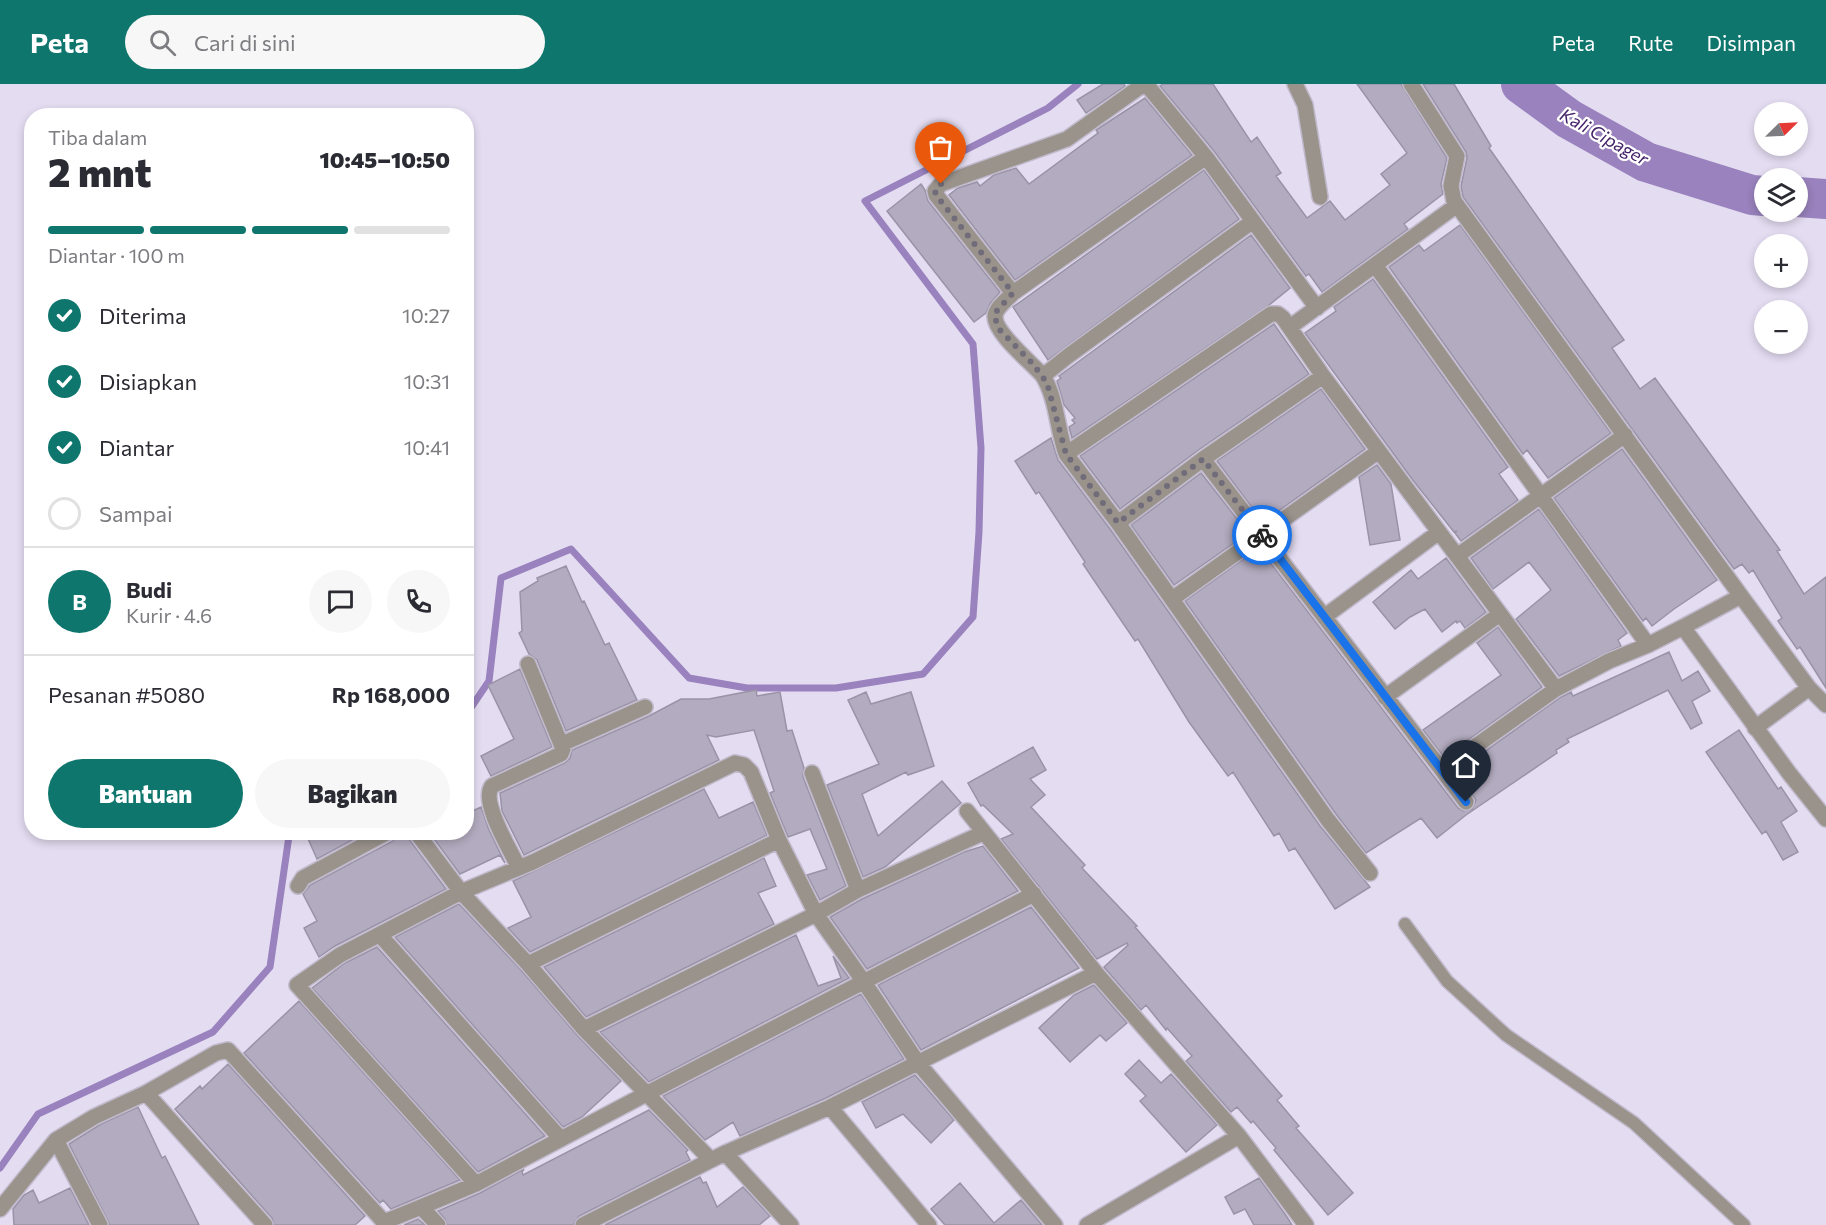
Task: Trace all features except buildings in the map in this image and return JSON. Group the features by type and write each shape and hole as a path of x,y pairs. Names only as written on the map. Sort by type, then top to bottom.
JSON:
{"street":[{"path":"1013,293 936,195 937,188 941,184 975,171 1067,139 1145,84 1206,157 1317,308"},
{"path":"1295,84 1305,105 1320,197"},
{"path":"1410,84 1457,156 1451,186 1454,201 1741,596 1809,688 1826,705"},
{"path":"1206,157 1013,293 995,313 995,318 1005,337 1043,376 1051,393 1066,454 1118,523 1328,820 1370,873"},
{"path":"1290,327 1457,205"},
{"path":"1043,376 1253,221"},
{"path":"1375,265 1648,645"},
{"path":"1066,454 1268,315 1278,314 1290,327 1323,376 1556,689"},
{"path":"1118,523 1203,459 1323,376"},
{"path":"1457,556 1625,435"},
{"path":"1172,599 1379,451"},
{"path":"1203,459 1466,802"},
{"path":"1324,617 1439,532"},
{"path":"1442,770 1556,689 1609,661 1648,645 1741,596"},
{"path":"1385,697 1500,614"},
{"path":"1683,627 1755,728 1826,819"},
{"path":"519,868 492,813 489,790 492,786 561,754 563,749 528,664"},
{"path":"1755,728 1809,688"},
{"path":"562,744 645,707"},
{"path":"476,1184 297,984 340,955 461,892 519,868 735,763 744,765 751,772 779,840 816,914 918,1063 1055,1225"},
{"path":"812,773 858,890"},
{"path":"967,811 1096,973 1239,1136 1306,1225"},
{"path":"584,1029 816,914 858,890 983,833"},
{"path":"298,886 303,878 373,840"},
{"path":"422,840 461,892 584,1029 711,1160"},
{"path":"528,964 779,840"},
{"path":"0,1209 56,1140 94,1117 146,1093 216,1053 228,1050 381,1224 476,1184 1034,894"},
{"path":"381,935 561,1139"},
{"path":"583,1225 725,1153 830,1107 1096,973"},
{"path":"146,1093 265,1225"},
{"path":"830,1107 929,1225"},
{"path":"1087,1225 1239,1136"},
{"path":"56,1140 100,1225"},
{"path":"725,1153 786,1224"},
{"path":"421,1207 438,1225"}],"lane":[{"path":"1405,924 1447,981 1506,1035 1634,1123 1744,1225"}],"waterway":[{"path":"474,703 489,681 501,578 571,549 689,678 747,688 836,688 923,674 973,617 979,532 981,448 973,344 865,201 1048,108 1078,84"},
{"name":"Kali Cipager","path":"1521,84 1569,119 1646,162 1754,195"},
{"name":"Kali Cipager","path":"1808,198 1826,199"},
{"path":"0,1168 38,1114 213,1032 270,967 288,840"}],"way so far":[{"path":"941,184 935,191 936,195 1013,293 995,313 999,329 1043,376 1051,393 1066,454 1118,523 1203,459 1262,535"}],"route":[{"path":"1262,535 1466,802"}]}
